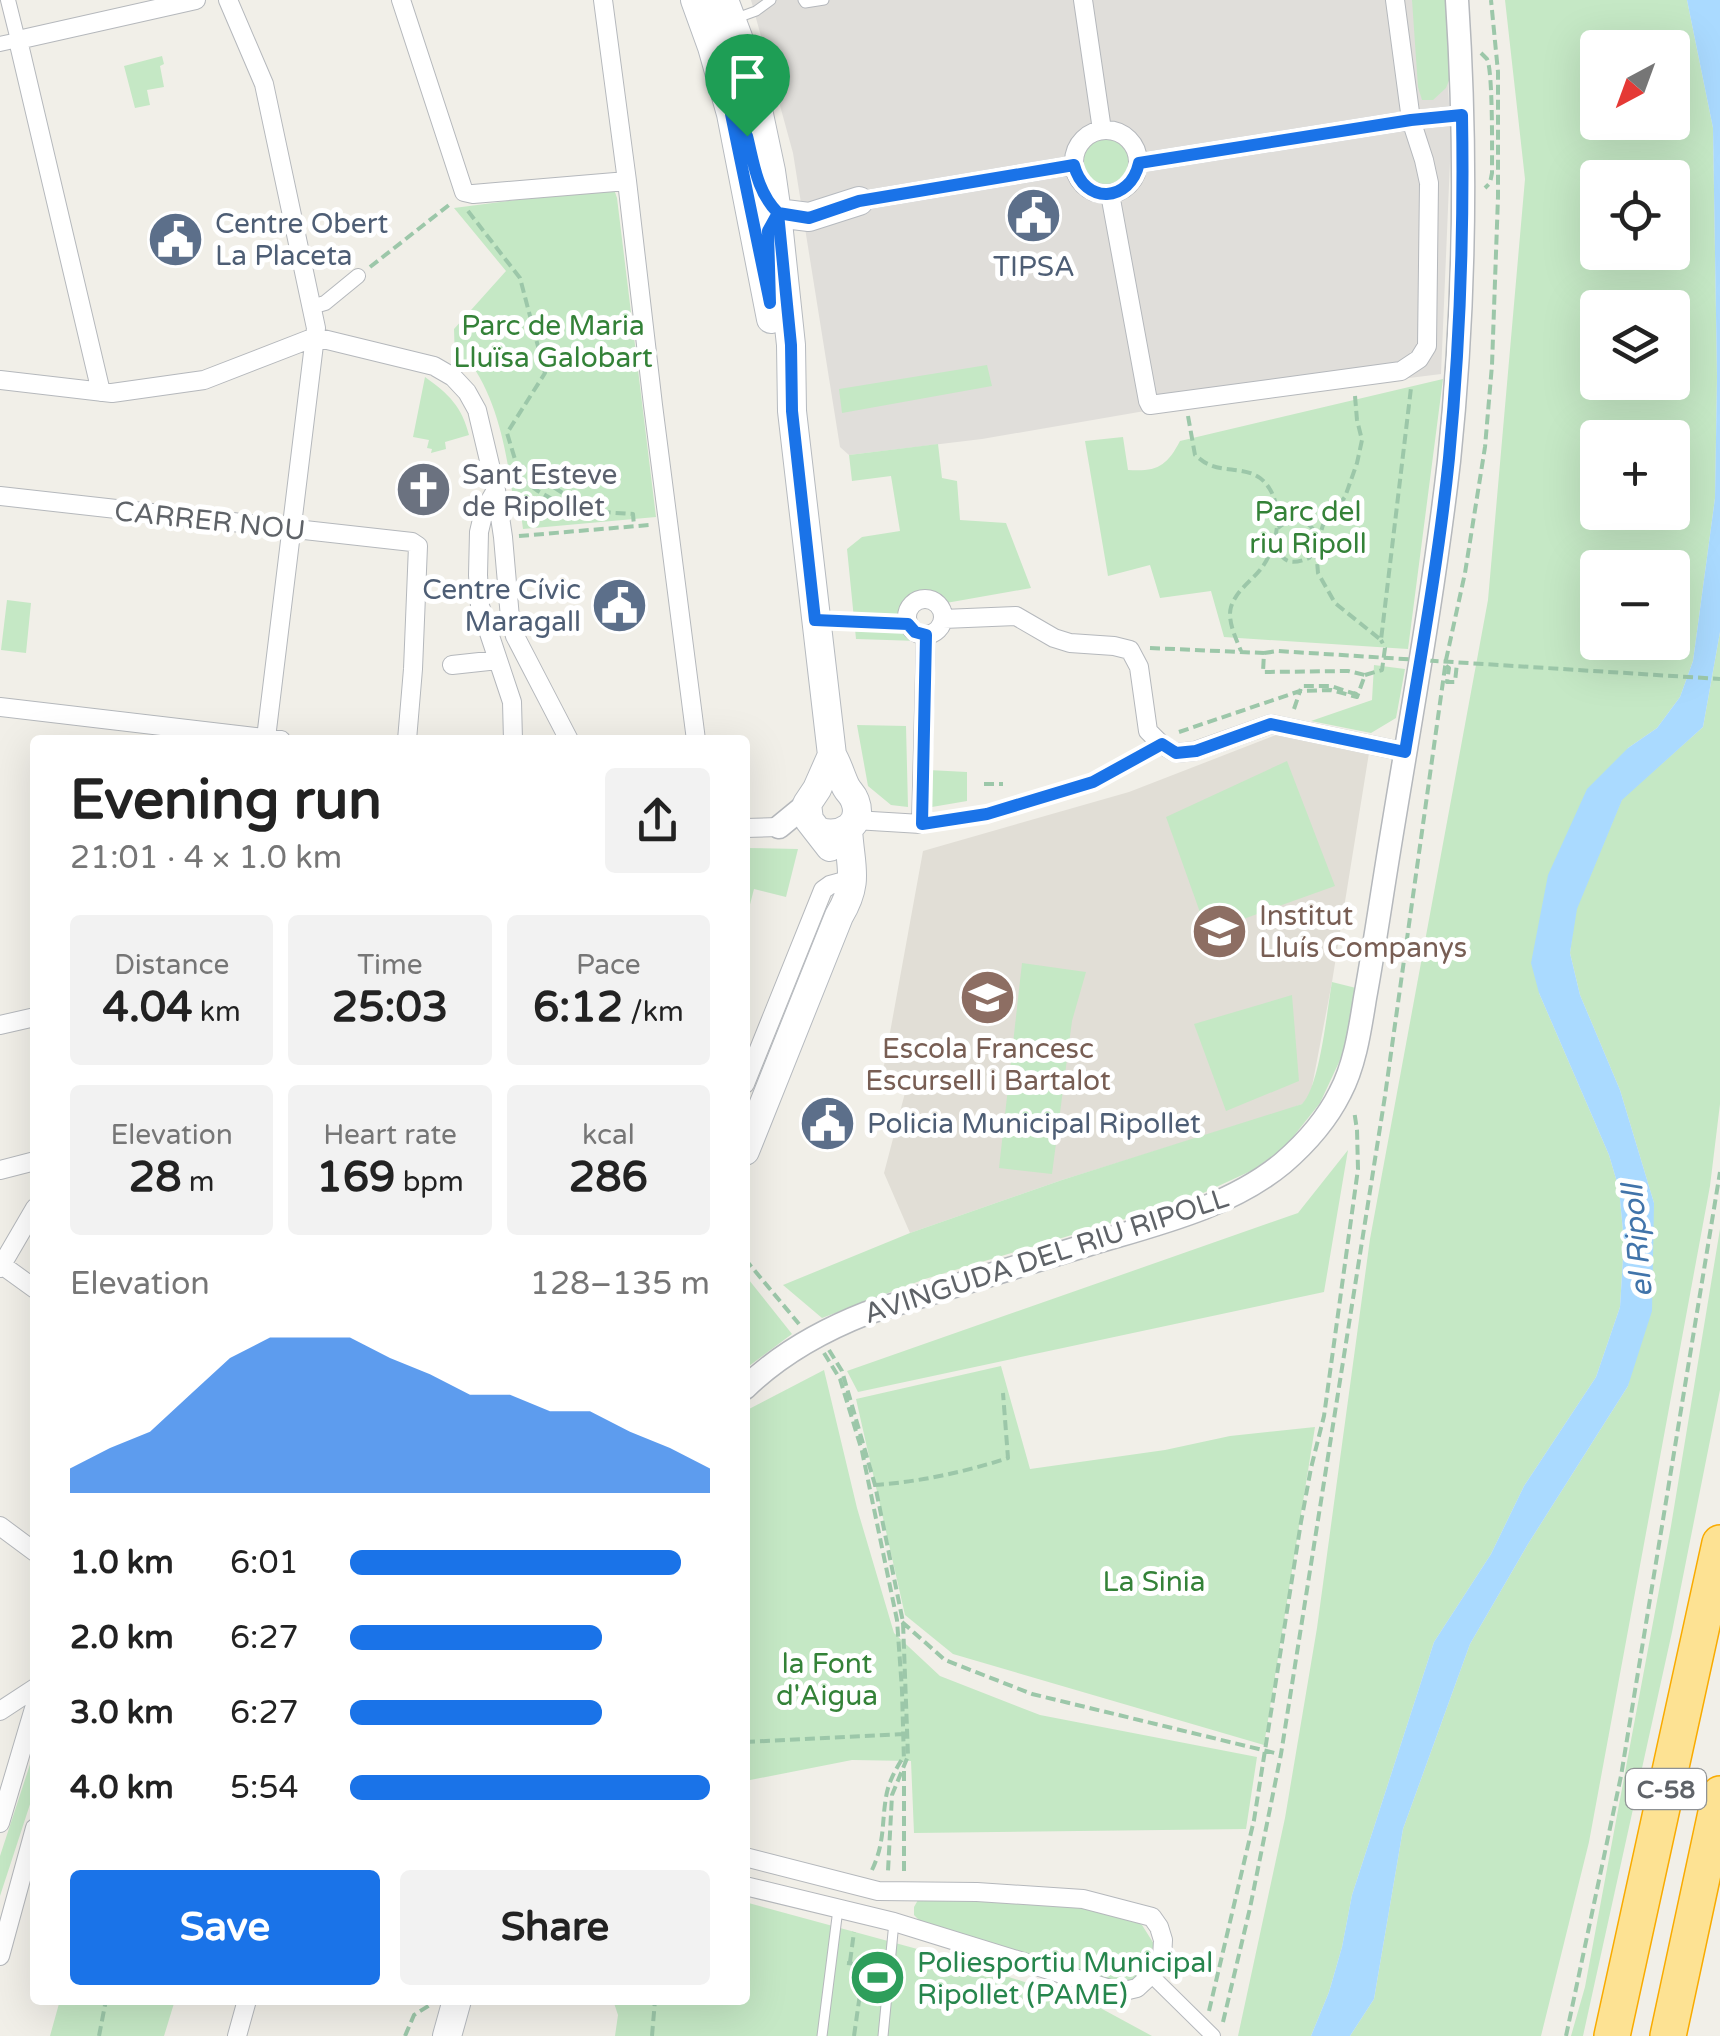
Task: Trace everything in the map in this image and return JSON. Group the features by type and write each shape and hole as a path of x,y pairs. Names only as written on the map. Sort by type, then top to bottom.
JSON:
{"highway":[{"name":"C-58","path":"1612,2036 1720,1543"},
{"name":"C-58","path":"1668,2036 1720,1794"}],"main road":[{"path":"695,0 731,114 770,303"},
{"path":"728,10 757,105 778,213 791,345 792,411 832,755 830,822 833,852 840,868 839,916"},
{"path":"731,114 747,136 763,194 778,213"},
{"path":"771,171 809,210"},
{"path":"792,411 774,348 768,231 778,213 792,204 809,210 859,201"},
{"path":"780,252 809,210"},
{"path":"830,822 856,803 832,755"},
{"path":"750,1138 850,897 853,884 830,822"},
{"path":"447,2036 456,2005"}],"street":[{"path":"8,0 9,42 101,392"},
{"path":"9,42 196,0"},
{"path":"228,0 264,84 315,338 291,529 274,735"},
{"path":"401,0 464,192 628,181"},
{"path":"603,0 695,735"},
{"path":"1082,0 1102,130"},
{"path":"1110,194 1150,405 1354,378 1407,367 1419,359 1427,346 1429,183 1411,120 1394,0"},
{"name":"AVINGUDA DEL RIU RIPOLL","path":"750,1379 821,1347 867,1313 1195,1210 1256,1183 1306,1141 1341,1092 1351,1065 1368,984 1449,460 1459,324 1463,186 1457,0"},
{"path":"1139,163 1462,115"},
{"path":"1102,130 1125,136 1139,163 1127,186 1110,194 1094,192 1082,183 1074,165 1081,142 1102,130"},
{"path":"859,201 1074,165"},
{"path":"311,307 325,302 358,276"},
{"path":"0,380 112,393 204,380 315,338 434,366 452,377 477,410 496,490 515,636 566,735"},
{"path":"496,490 484,511 479,532 480,606 512,702 514,735"},
{"name":"CARRER NOU","path":"0,496 412,542 418,546 407,735"},
{"path":"926,600 936,604 942,619 939,628 926,635 915,632 908,624 908,612 914,603 926,600"},
{"path":"942,619 1016,616 1054,638 1130,650 1139,666 1148,731 1176,753 1196,751 1271,724 1405,752"},
{"path":"922,824 926,635"},
{"path":"452,665 498,660"},
{"path":"0,706 193,735"},
{"path":"750,828 830,822 922,824 987,814 1093,782 1162,744"},
{"path":"750,1072 823,890 841,882"},
{"path":"0,1025 30,1018"},
{"path":"0,1170 30,1162"},
{"path":"30,1217 1,1267 30,1286"},
{"path":"0,1526 30,1548"},
{"path":"0,1711 30,1691"},
{"path":"0,1823 30,1722"},
{"path":"0,1956 30,1846"},
{"path":"750,1858 878,1891 896,1886 1083,1899 1152,1917 1163,1940 1162,1958 1137,1988 1120,1992 894,1922 750,1887"},
{"path":"1151,1975 1209,2033"},
{"path":"237,2036 246,2005"}],"lane":[{"path":"728,10 756,11 771,0"},
{"path":"803,0 824,0"},
{"path":"822,2036 838,1908"},
{"path":"882,2036 894,1922"}],"path":[{"path":"358,276 464,192 467,210 520,278 546,374 506,433 521,479 561,504 586,512 633,514 634,526"},
{"path":"1381,640 1407,367"},
{"path":"1264,653 1264,672 1348,671 1365,675 1382,670 1386,648 1381,640 1336,603 1318,572 1318,536 1344,497 1358,463 1362,440 1354,378"},
{"path":"1186,401 1195,454 1210,465 1234,468 1260,478 1273,496 1278,517 1274,540 1262,568 1244,585 1229,611 1241,651"},
{"path":"516,463 564,496 582,503 586,512"},
{"path":"1276,529 1286,521 1301,519 1318,536"},
{"path":"519,536 670,523"},
{"path":"1274,540 1279,553 1292,562 1309,558 1316,548"},
{"path":"815,620 908,624"},
{"path":"1130,650 1156,647 1278,652 1720,679"},
{"path":"1446,666 1450,668 1447,682 1455,682 1456,663"},
{"path":"1289,721 1302,686 1330,686 1355,694 1362,677 1348,671"},
{"path":"1162,744 1177,732 1300,691 1331,690 1356,697 1365,675"},
{"path":"984,784 1003,784"},
{"path":"1226,2008 1281,1754 1385,1096"},
{"path":"1209,2033 1214,1990 1247,1856 1301,1522 1326,1398 1358,1169 1353,1105"},
{"path":"1566,2036 1622,1776 1720,1172"},
{"path":"750,1265 821,1347 840,1380 872,1485 900,1621 908,1756 892,1795 896,1886"},
{"path":"872,1485 978,1468 1008,1458 1003,1393"},
{"path":"900,1621 945,1660 1032,1694 1281,1754"},
{"path":"896,1886 904,1766 900,1621"},
{"path":"750,1742 904,1734"},
{"path":"868,1877 884,1834 887,1792 904,1756"},
{"path":"850,1963 854,1928"},
{"path":"842,1962 882,1966"},
{"path":"854,2036 864,1966"},
{"path":"99,2036 105,2005"},
{"path":"405,2036 414,2015 430,2005"},
{"path":"652,2036 655,2005"}],"shaded area":[{"path":"751,0 1443,0 1451,138 1441,374 1139,412 982,439 849,455 840,447 793,153"},
{"path":"1276,735 1369,753 1310,1097 1278,1113 1062,1180 910,1233 884,1173 906,1089 881,1082 923,851 1129,792"}],"green space":[{"path":"1412,0 1446,0 1450,78 1433,100 1422,100 1418,87"},
{"path":"1505,0 1687,0 1713,128 1717,377 1715,498 1693,661 1680,697 1657,728 1628,748 1539,993 1609,1155 1619,1189 1624,1242 1620,1307 1596,1377 1524,1486 1491,1554 1434,1642 1352,1895 1329,1992 1311,2036 1238,2036 1285,1818 1317,1628 1370,1239 1488,600 1525,179"},
{"path":"162,56 164,87 147,90 150,105 135,108 124,66"},
{"path":"1108,137 1125,145 1133,162 1125,179 1108,187 1091,179 1083,162 1091,145"},
{"name":"Parc de Maria Lluïsa Galobart","path":"614,189 617,198 656,517 523,529 519,499 513,498 489,396 472,365 455,360 454,329 506,271 454,208"},
{"path":"987,365 992,386 842,413 839,389"},
{"path":"425,377 453,402 469,435 445,442 446,449 431,453 432,449 427,448 429,440 413,437"},
{"name":"Parc del riu Ripoll","path":"1443,379 1408,649 1224,637 1211,591 1160,598 1150,565 1108,576 1085,441 1123,437 1128,470 1147,470 1165,462 1180,441"},
{"path":"938,444 942,478 957,481 960,520 1006,523 1031,588 946,603 935,594 920,593 907,607 903,620 903,626 918,641 856,639 847,549 862,537 900,531 891,476 852,481 849,455"},
{"path":"7,600 31,603 26,653 1,650"},
{"path":"1720,632 1720,1104 1710,1186 1589,1842 1541,2036 1350,2036 1374,1999 1403,1829 1470,1644 1628,1386 1654,1203 1620,1090 1580,995 1570,953 1575,912 1622,799 1703,727"},
{"path":"1374,665 1405,669 1396,718 1371,733 1311,721 1372,700"},
{"path":"857,725 906,726 908,807 891,805 868,786"},
{"path":"1287,761 1335,886 1207,932 1166,817"},
{"path":"928,770 967,772 967,801 926,808"},
{"path":"750,848 798,849 786,897 754,889 750,905"},
{"path":"1022,963 1086,972 1072,1021 1052,1174 999,1168"},
{"path":"1332,982 1356,988 1347,1045 1320,1103 1285,1147 1253,1170 1188,1200 925,1279 822,1318 783,1285 910,1233 1302,1104 1318,1065"},
{"path":"1292,995 1299,1081 1226,1111 1194,1024"},
{"path":"1348,1150 1324,1292 858,1392 847,1371 1298,1213"},
{"path":"1720,1229 1720,1390 1672,1632 1583,2036 1571,2036 1585,1987 1671,1526"},
{"path":"750,1281 792,1334 750,1365"},
{"name":"La Sinia","path":"1001,1366 1030,1469 1165,1450 1230,1436 1315,1427 1264,1745 953,1654 905,1615 856,1399"},
{"name":"la Font d'Aigua","path":"824,1370 857,1508 894,1633 940,1676 1040,1715 1257,1757 1246,1829 914,1833 911,1761 852,1760 750,1780 750,1408"},
{"path":"30,1764 30,1804 0,1896 0,1856"},
{"path":"930,1897 1082,1907 1127,1916 1142,1925 1154,1944 1139,1976 1117,1984 921,1922 914,1915 914,1907 918,1900"},
{"name":"Poliesportiu Municipal Ripollet (PAME)","path":"750,1903 943,1956 1093,2004 1152,2036 615,2036 618,2015 615,2005 750,2005"},
{"path":"59,2005 173,2005 164,2036 50,2036"}],"water":[{"name":"el Ripoll","path":"1687,0 1720,0 1720,632 1703,727 1622,800 1577,909 1570,953 1580,995 1620,1090 1654,1203 1652,1311 1628,1386 1470,1644 1403,1829 1374,1999 1350,2036 1311,2036 1329,1992 1352,1895 1434,1642 1491,1554 1524,1486 1596,1377 1620,1307 1624,1242 1619,1189 1609,1155 1539,993 1531,963 1548,875 1587,789 1628,748 1657,728 1680,697 1693,661 1715,498 1717,377 1713,128"}],"place":[{"name":"TIPSA","path":"1034,215"},
{"name":"Centre Obert La Placeta","path":"176,239"},
{"name":"Sant Esteve de Ripollet","path":"423,490"},
{"name":"Centre Cívic Maragall","path":"620,605"},
{"name":"Institut Lluís Companys","path":"1220,931"},
{"name":"Escola Francesc Escursell i Bartalot","path":"988,997"},
{"name":"Policia Municipal Ripollet","path":"828,1123"},
{"name":"Poliesportiu Municipal Ripollet (PAME)","path":"878,1978"}],"route":[{"path":"747,136 731,114 770,303 768,231 778,213 809,218 859,201 1074,165 1082,183 1094,192 1110,194 1127,186 1139,163 1462,115 1459,324 1449,460 1405,752 1271,724 1196,751 1176,753 1162,744 1093,782 987,814 922,824 926,635 915,632 908,624 815,620 792,411 791,345 778,213 758,182 747,136"}]}
